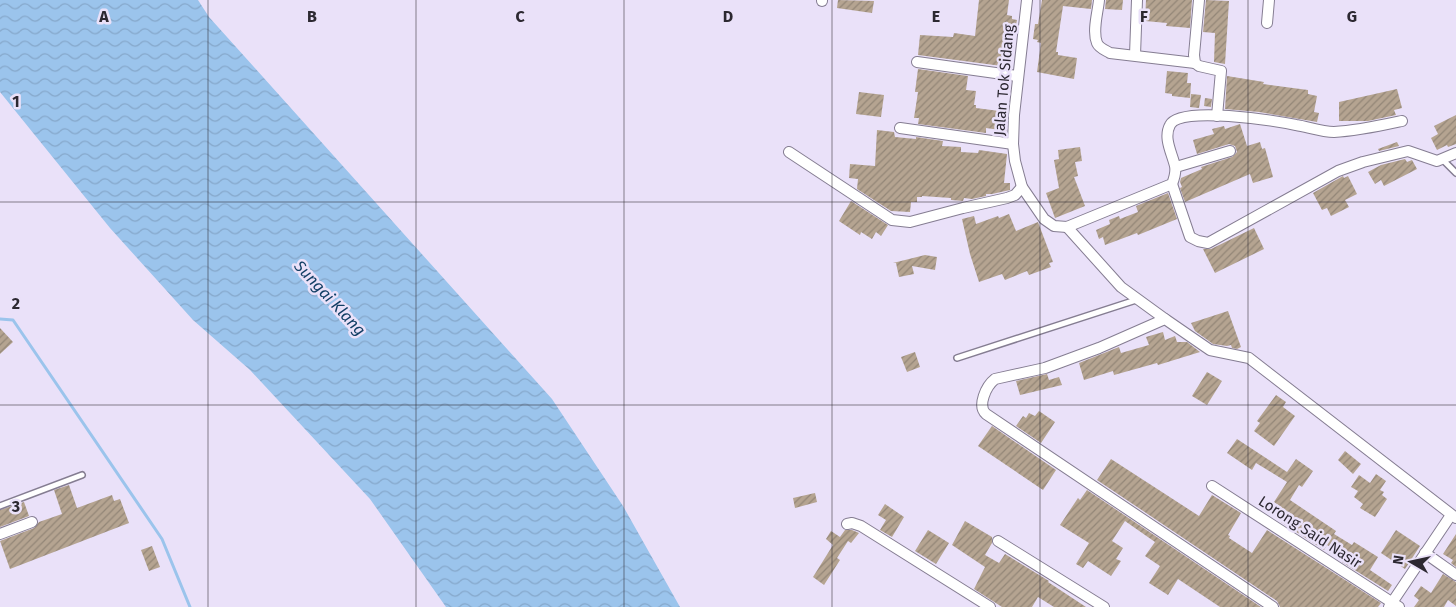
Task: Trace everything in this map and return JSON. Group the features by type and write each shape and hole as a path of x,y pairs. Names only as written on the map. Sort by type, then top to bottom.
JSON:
{"street":[{"name":"Jalan Tok Sidang","path":"1027,0 1017,76 1013,144 1017,173 1022,188 1044,219 1054,226 1067,228"},
{"path":"1099,0 1095,32 1097,43 1102,49 1110,53 1195,63 1199,66 1221,71 1217,116"},
{"path":"1135,55 1137,0"},
{"path":"1195,63 1194,47 1199,0"},
{"path":"1267,23 1269,0"},
{"path":"917,62 1017,76"},
{"path":"1402,121 1332,132 1254,118 1217,116 1177,118 1170,123 1167,132 1172,158 1176,167 1172,184 1190,237 1208,243 1338,171 1364,162 1408,151 1432,161 1456,153"},
{"path":"900,128 1013,144"},
{"path":"1176,167 1230,151"},
{"path":"789,152 892,220 910,222 1007,198 1015,195 1022,188"},
{"path":"1172,184 1067,228 1116,283 1137,300 1210,350 1249,358 1453,516 1425,553 1393,606"},
{"path":"1165,319 1099,348 1045,368 995,380 988,388 981,406 982,410 1273,607"},
{"name":"Lorong Said Nasir","path":"1212,486 1393,606"},
{"path":"0,534 32,522"},
{"path":"847,524 852,523 861,526 990,607"},
{"path":"998,542 1104,607"},
{"path":"1425,553 1456,575"}],"lane":[{"path":"1442,159 1456,173"},
{"path":"958,358 1137,300"},
{"path":"0,506 82,475"}],"water":[{"name":"Sungai Klang","path":"0,0 198,0 209,17 552,399 623,506 680,607 446,607 370,499 250,370 193,320 110,228 0,92"}],"building":[{"path":"838,0 874,1 872,13 837,8"},
{"path":"979,0 1009,0 1007,15 1017,20 1010,56 1007,56 1007,60 1003,59 1002,66 918,55 920,35 953,37 954,33 975,36"},
{"path":"1042,0 1092,0 1091,9 1063,6 1056,52 1058,52 1058,55 1077,58 1074,79 1037,72 1041,43 1033,39"},
{"path":"1106,0 1123,0 1122,10 1105,9"},
{"path":"1146,0 1192,0 1190,28 1166,26 1167,23 1145,21"},
{"path":"1206,0 1229,1 1225,64 1214,62 1215,33 1203,32"},
{"path":"918,69 968,76 966,90 976,91 974,105 976,105 976,108 1007,112 1007,131 986,128 986,133 918,124 919,118 914,118 918,92 915,92"},
{"path":"1167,71 1188,73 1187,83 1191,83 1190,98 1172,96 1172,94 1165,93"},
{"path":"1227,76 1264,82 1263,84 1308,90 1308,94 1317,96 1314,112 1319,113 1317,122 1259,112 1225,109"},
{"path":"1397,89 1402,108 1394,110 1396,115 1368,121 1339,121 1339,102"},
{"path":"859,92 884,95 881,117 856,114"},
{"path":"1191,94 1201,95 1199,108 1190,107"},
{"path":"1205,98 1212,99 1211,107 1204,106"},
{"path":"1456,115 1456,144 1448,147 1447,145 1437,150 1431,138 1438,134 1434,126"},
{"path":"1240,124 1247,146 1260,142 1262,149 1265,148 1273,177 1253,183 1250,174 1185,202 1180,188 1182,187 1181,178 1202,169 1201,167 1232,157 1237,152 1235,146 1229,144 1197,154 1193,140 1214,134 1212,129 1224,126 1225,129"},
{"path":"877,130 894,132 895,137 916,139 916,137 943,141 942,146 961,147 961,152 978,153 979,150 1007,154 1004,183 1010,183 1010,190 986,194 986,196 972,199 964,198 963,201 951,200 951,198 922,196 917,197 917,202 911,202 910,212 891,211 857,189 858,179 849,178 850,164 875,166"},
{"path":"1397,142 1399,146 1379,151 1378,149"},
{"path":"1080,147 1082,161 1075,162 1078,176 1074,177 1085,206 1055,218 1046,193 1059,188 1054,160 1059,159 1058,150"},
{"path":"1405,159 1407,162 1412,160 1417,169 1384,186 1381,180 1375,184 1368,172 1381,165"},
{"path":"1343,176 1344,178 1348,176 1357,194 1345,200 1349,207 1331,216 1327,208 1322,210 1313,193"},
{"path":"1168,193 1177,219 1138,235 1137,233 1105,245 1103,237 1099,239 1096,230 1110,224 1109,220 1119,216 1120,219 1138,212 1136,206"},
{"path":"851,201 888,225 881,236 876,232 872,239 861,232 860,235 839,221"},
{"path":"1009,214 1016,231 1038,222 1053,262 1049,263 1051,267 1029,275 1027,271 1005,280 1002,274 979,282 962,219 974,216 976,224"},
{"path":"1254,228 1264,249 1215,273 1203,249 1211,249"},
{"path":"925,255 937,257 935,270 912,266 914,274 899,277 896,263 893,263"},
{"path":"1228,311 1241,347 1237,349 1232,348 1231,345 1213,344 1195,331 1191,323"},
{"path":"0,328 13,342 0,354"},
{"path":"1163,332 1165,340 1175,336 1177,342 1187,342 1200,352 1158,365 1157,363 1114,375 1113,371 1084,380 1079,363 1119,347 1121,353 1149,345 1146,337"},
{"path":"915,352 920,367 907,372 901,357"},
{"path":"1207,372 1222,381 1207,405 1192,396"},
{"path":"1047,374 1049,380 1059,377 1062,385 1020,395 1016,381"},
{"path":"1276,395 1286,402 1283,407 1295,416 1274,446 1254,431 1260,423 1257,421"},
{"path":"1039,411 1055,422 1041,443 1016,426 1023,416 1026,418 1029,413 1035,416"},
{"path":"992,426 1056,470 1043,490 978,446"},
{"path":"1237,439 1287,472 1296,459 1313,471 1302,487 1299,485 1290,500 1336,531 1334,534 1352,545 1354,542 1378,557 1370,570 1392,585 1388,591 1342,562 1345,556 1327,545 1324,550 1281,522 1288,512 1274,502 1287,482 1256,463 1252,470 1227,453"},
{"path":"1345,451 1361,464 1353,474 1338,460"},
{"path":"1111,459 1199,516 1212,495 1241,513 1228,535 1230,536 1229,538 1252,553 1267,530 1381,603 1378,607 1280,607 1277,601 1097,480"},
{"path":"1376,474 1386,481 1380,490 1384,492 1382,495 1387,499 1375,517 1360,508 1363,504 1354,497 1358,491 1351,487 1359,475 1370,483"},
{"path":"69,485 77,508 112,495 114,501 120,499 129,523 10,569 0,541 34,528 39,522 62,514 54,490"},
{"path":"1087,490 1261,607 1220,607 1178,579 1168,595 1149,583 1160,566 1145,556 1155,542 1125,521 1112,541 1123,548 1116,559 1121,561 1111,576 1088,561 1083,568 1076,564 1089,543 1060,525 1078,498 1080,500"},
{"path":"815,493 817,502 795,508 793,498"},
{"path":"24,502 29,516 0,527 0,510"},
{"path":"885,504 904,517 892,537 880,530 886,520 878,515"},
{"path":"965,521 992,537 992,543 985,555 999,563 1005,554 1086,607 1054,607 1038,597 1032,607 1002,607 974,589 985,567 952,545"},
{"path":"845,530 859,533 851,543 848,541 837,558 840,560 824,585 813,577 833,545 826,539 831,531 840,537"},
{"path":"928,530 949,543 936,564 915,551"},
{"path":"1396,530 1420,546 1405,569 1381,553"},
{"path":"1456,534 1456,567 1451,563 1453,560 1443,554"},
{"path":"152,546 160,567 149,571 141,550"},
{"path":"1443,574 1456,582 1456,606 1448,600 1444,607 1414,607 1419,600 1414,596 1421,586 1431,593"}],"waterway":[{"path":"0,319 13,320 162,539 190,607"}]}
